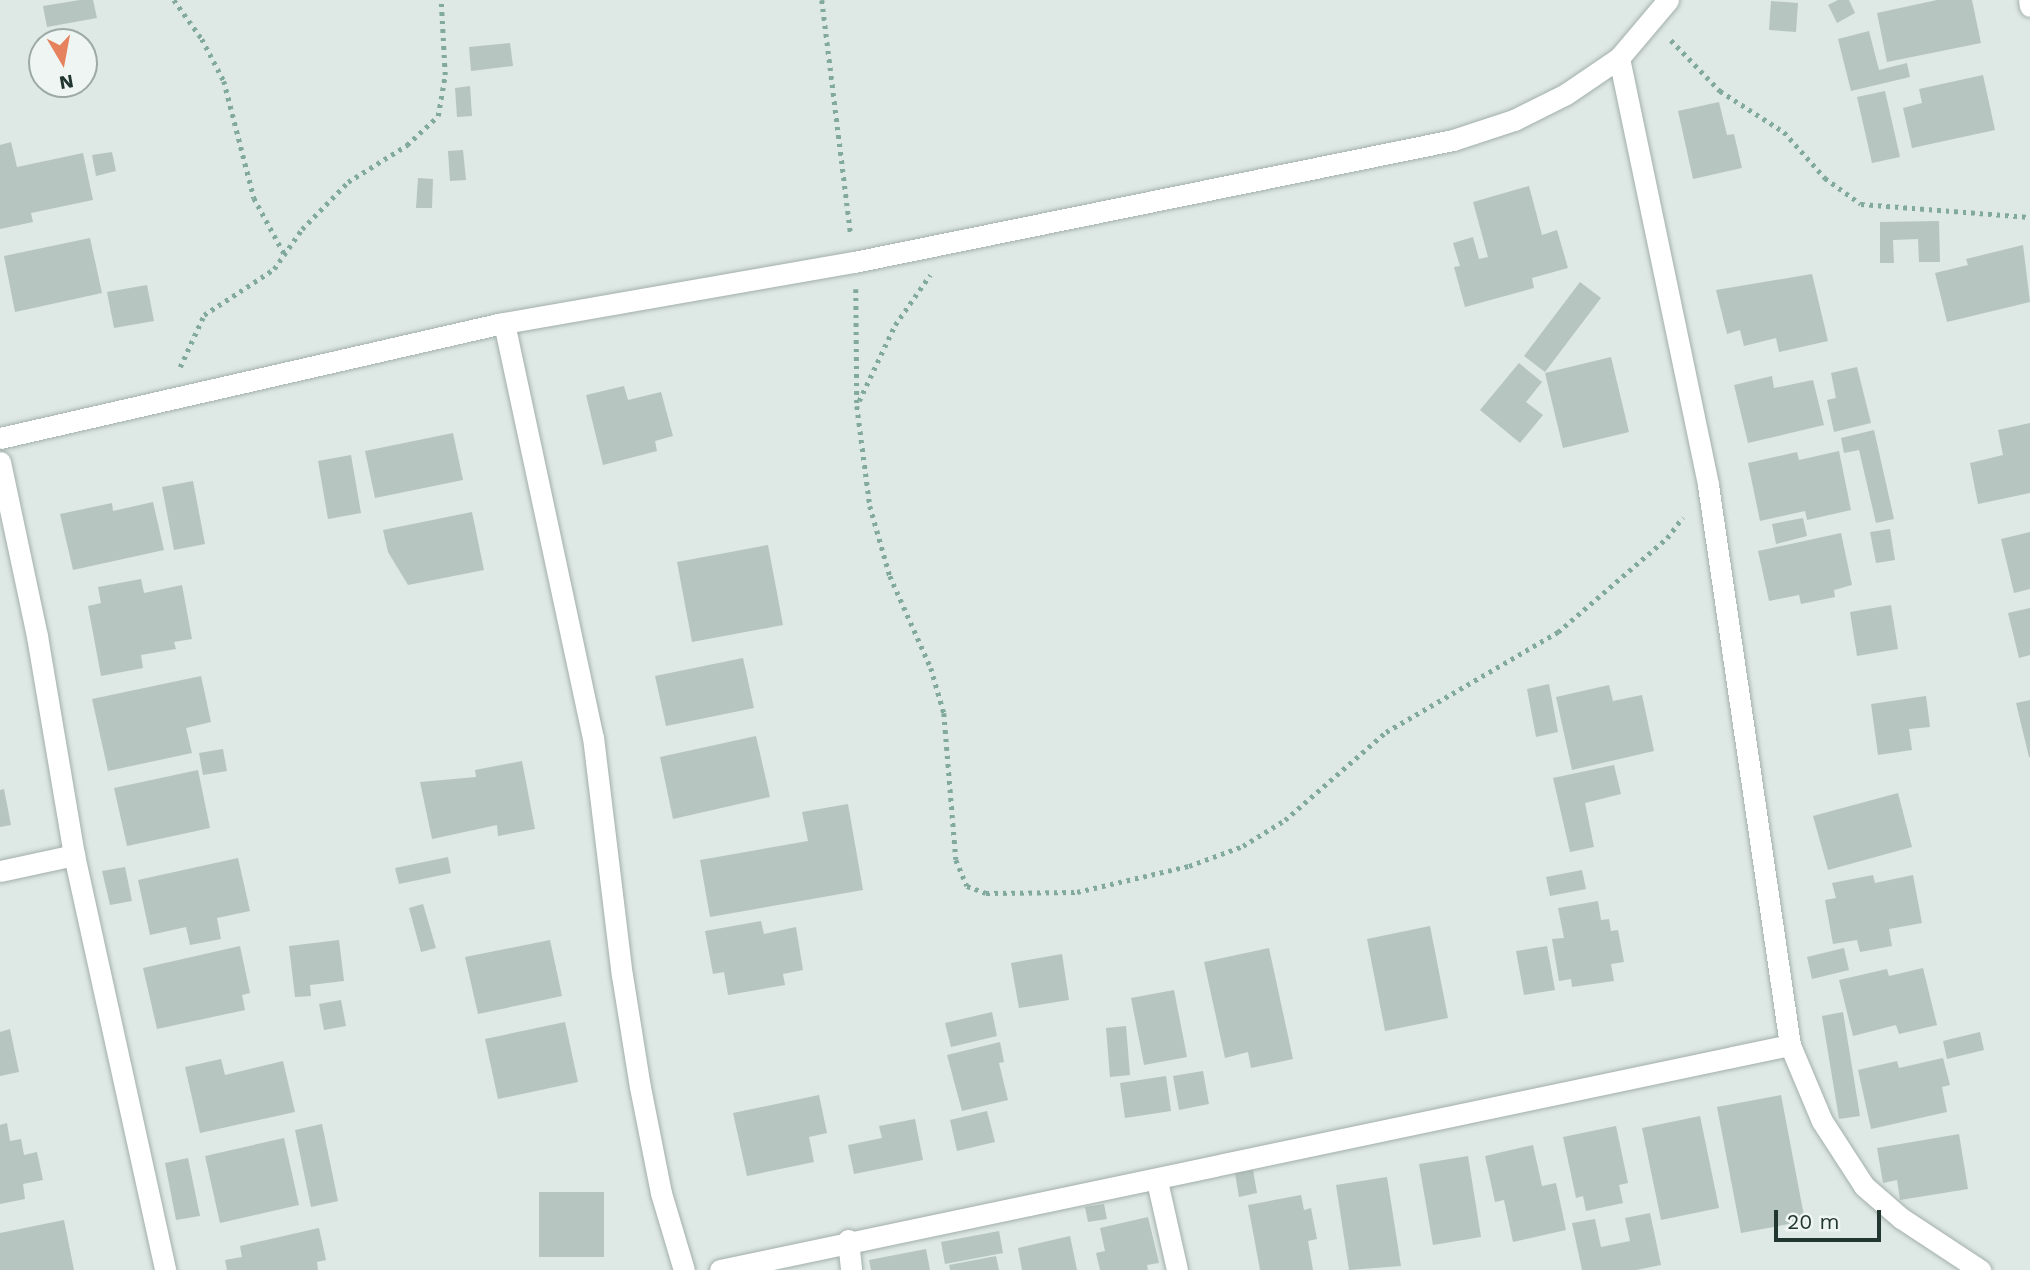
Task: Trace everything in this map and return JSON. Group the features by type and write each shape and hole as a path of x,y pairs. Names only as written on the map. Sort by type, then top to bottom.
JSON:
{"street":[{"path":"0,438 504,323 854,262 1453,140 1524,114 1619,58 1653,22 1668,0"},
{"path":"2029,0 2030,6"},
{"path":"1619,58 1708,485 1790,1045 1822,1121 1864,1186 1901,1218 1980,1270"},
{"path":"504,323 593,737 622,975 640,1087 660,1193 684,1270"},
{"path":"0,462 37,636 74,855 165,1270"},
{"path":"0,871 74,855"},
{"path":"720,1270 848,1240 1157,1181 1790,1045"},
{"path":"1157,1181 1177,1270"},
{"path":"848,1240 851,1270"}],"path":[{"path":"174,0 202,39 224,81 254,198 285,255"},
{"path":"168,399 204,315 266,275 285,255 302,229 348,182 407,145 438,116 445,75 440,0"},
{"path":"822,0 854,262 859,352 857,405 870,506 890,576 931,668 944,713 956,860 967,886 986,893 1077,892 1189,866 1243,846 1285,820 1387,732 1558,632 1667,538 1708,485"},
{"path":"1653,22 1720,91 1784,132 1825,178 1861,204 2030,217"},
{"path":"857,405 895,325 955,240"}],"building":[{"path":"93,0 97,18 47,27 43,6"},
{"path":"1838,0 1849,0 1855,13 1837,23 1828,5"},
{"path":"1937,0 1972,0 1981,43 1887,62 1877,13"},
{"path":"1771,1 1798,3 1796,32 1769,30"},
{"path":"1869,31 1879,70 1907,63 1910,77 1851,91 1838,39"},
{"path":"510,43 513,66 471,71 469,47"},
{"path":"1983,75 1995,130 1912,148 1903,108 1922,103 1919,89"},
{"path":"470,86 472,116 457,117 455,88"},
{"path":"1885,91 1900,157 1872,163 1857,97"},
{"path":"1719,102 1727,135 1734,134 1742,168 1693,179 1678,111"},
{"path":"11,142 17,167 83,153 93,200 31,213 33,222 0,229 0,145"},
{"path":"463,150 466,180 450,181 448,151"},
{"path":"112,152 116,171 96,176 92,155"},
{"path":"418,178 433,179 432,208 416,208"},
{"path":"1529,186 1542,235 1557,230 1568,268 1532,278 1534,288 1465,307 1454,267 1460,266 1453,243 1473,237 1479,259 1488,257 1473,202"},
{"path":"1939,221 1940,262 1919,262 1918,239 1893,240 1894,263 1880,263 1880,222"},
{"path":"90,238 102,293 15,312 4,256"},
{"path":"2023,245 2030,302 1947,322 1935,273 1968,265 1966,259"},
{"path":"1812,274 1828,341 1779,352 1776,338 1744,346 1740,330 1727,334 1716,290"},
{"path":"1580,282 1601,298 1545,372 1524,356"},
{"path":"147,285 154,321 114,328 107,292"},
{"path":"1611,357 1629,432 1563,448 1545,373"},
{"path":"1519,363 1542,382 1526,402 1543,415 1520,443 1480,410"},
{"path":"1857,367 1871,423 1834,432 1827,400 1836,398 1831,373"},
{"path":"1772,376 1774,388 1813,380 1824,425 1748,443 1734,385"},
{"path":"624,386 628,400 661,392 673,436 655,441 657,451 603,465 586,395"},
{"path":"2030,423 2030,493 1978,504 1970,463 2003,455 1998,430"},
{"path":"1874,430 1894,519 1876,523 1859,450 1844,453 1841,438"},
{"path":"453,433 463,480 375,498 365,451"},
{"path":"1839,451 1851,510 1807,520 1805,511 1760,521 1748,463 1797,452 1799,460"},
{"path":"351,455 361,513 328,519 318,461"},
{"path":"193,481 205,544 174,550 162,487"},
{"path":"153,502 164,550 73,570 60,514 112,503 113,511"},
{"path":"472,512 484,570 408,585 388,552 383,530"},
{"path":"1803,518 1807,536 1776,544 1772,524"},
{"path":"1890,529 1895,560 1876,563 1870,532"},
{"path":"2030,532 2030,589 2014,593 2001,539"},
{"path":"1841,533 1852,585 1834,590 1835,597 1801,604 1799,595 1769,601 1758,551"},
{"path":"768,545 783,625 692,642 677,562"},
{"path":"141,579 144,593 182,585 192,639 174,642 176,649 141,655 143,668 101,676 88,606 101,603 98,587"},
{"path":"1891,605 1898,649 1857,656 1850,612"},
{"path":"2030,608 2030,655 2019,658 2008,613"},
{"path":"743,658 754,708 666,726 655,676"},
{"path":"201,676 211,722 186,728 192,753 108,771 92,699"},
{"path":"1549,684 1558,732 1536,737 1527,689"},
{"path":"1609,685 1613,701 1642,695 1654,751 1572,770 1556,697"},
{"path":"1926,696 1930,727 1909,729 1912,750 1878,755 1871,704"},
{"path":"2030,700 2030,757 2029,757 2016,703"},
{"path":"756,736 770,797 673,819 660,757"},
{"path":"223,749 227,771 203,775 199,753"},
{"path":"522,761 535,829 498,836 497,825 432,839 420,782 476,777 475,770"},
{"path":"1614,765 1621,794 1585,803 1594,847 1570,852 1553,778"},
{"path":"198,770 210,828 127,846 114,788"},
{"path":"4,789 11,825 0,827 0,790"},
{"path":"1898,793 1912,847 1828,870 1813,816"},
{"path":"848,804 863,890 710,917 700,860 808,841 802,812"},
{"path":"448,857 451,873 399,884 395,868"},
{"path":"238,858 250,911 217,918 221,939 190,945 186,927 150,935 138,880"},
{"path":"125,867 132,901 110,905 102,871"},
{"path":"1582,870 1586,889 1550,896 1546,877"},
{"path":"1873,875 1875,883 1913,875 1922,923 1889,929 1892,946 1860,952 1857,940 1833,944 1825,900 1836,898 1832,883"},
{"path":"1598,901 1601,920 1609,919 1611,931 1618,930 1624,962 1611,964 1614,981 1572,987 1571,979 1559,981 1552,939 1564,938 1558,908"},
{"path":"423,904 436,948 421,952 409,908"},
{"path":"761,921 764,934 796,927 803,970 783,974 785,985 728,995 724,972 713,974 705,931"},
{"path":"1430,926 1448,1018 1385,1031 1367,939"},
{"path":"339,940 344,981 310,985 311,996 295,997 289,946"},
{"path":"550,940 562,996 478,1014 465,957"},
{"path":"240,946 250,993 242,995 245,1010 157,1029 143,968"},
{"path":"1547,946 1555,990 1524,995 1516,951"},
{"path":"1269,948 1293,1059 1251,1068 1248,1052 1225,1058 1204,962"},
{"path":"1844,948 1849,970 1812,979 1807,957"},
{"path":"1062,954 1069,1000 1019,1008 1011,963"},
{"path":"1923,968 1937,1025 1899,1034 1896,1025 1853,1036 1839,980 1887,969 1889,976"},
{"path":"1174,990 1187,1057 1144,1065 1131,998"},
{"path":"341,1000 346,1026 324,1030 319,1004"},
{"path":"992,1012 997,1036 951,1047 945,1023"},
{"path":"1843,1012 1860,1116 1839,1119 1822,1016"},
{"path":"565,1022 578,1082 498,1099 485,1039"},
{"path":"1126,1026 1130,1075 1110,1077 1106,1028"},
{"path":"10,1029 19,1072 0,1076 0,1032"},
{"path":"1980,1032 1984,1050 1947,1059 1943,1041"},
{"path":"1000,1042 1004,1062 999,1063 1008,1100 962,1111 947,1055"},
{"path":"1943,1058 1950,1085 1942,1087 1947,1112 1871,1129 1858,1070 1897,1061 1899,1068"},
{"path":"221,1059 225,1075 283,1061 295,1112 200,1133 185,1067"},
{"path":"1203,1071 1209,1104 1179,1110 1173,1076"},
{"path":"1166,1076 1171,1111 1125,1118 1120,1083"},
{"path":"819,1095 827,1133 809,1137 814,1162 747,1176 733,1113"},
{"path":"1781,1095 1805,1221 1741,1233 1717,1107"},
{"path":"987,1111 995,1142 957,1151 950,1120"},
{"path":"1700,1116 1719,1208 1661,1220 1642,1128"},
{"path":"915,1119 923,1160 854,1174 848,1145 882,1138 879,1126"},
{"path":"7,1123 10,1141 21,1139 24,1155 37,1152 43,1180 23,1184 25,1199 0,1204 0,1125"},
{"path":"322,1124 338,1201 311,1207 295,1130"},
{"path":"1616,1126 1628,1183 1619,1185 1623,1203 1586,1211 1583,1196 1576,1198 1563,1137"},
{"path":"1959,1134 1968,1189 1900,1200 1897,1180 1883,1183 1877,1148"},
{"path":"284,1138 299,1205 220,1223 205,1156"},
{"path":"1533,1145 1542,1186 1556,1183 1566,1230 1513,1242 1504,1200 1495,1202 1485,1156"},
{"path":"1468,1156 1481,1237 1433,1245 1419,1164"},
{"path":"188,1158 200,1216 176,1220 165,1163"},
{"path":"1253,1170 1257,1193 1239,1197 1235,1173"},
{"path":"1387,1177 1401,1266 1349,1270 1336,1185"},
{"path":"539,1192 604,1192 604,1257 539,1257"},
{"path":"1301,1195 1304,1210 1311,1208 1317,1239 1308,1241 1313,1270 1260,1270 1248,1205"},
{"path":"1104,1204 1107,1219 1088,1222 1085,1207"},
{"path":"1650,1213 1661,1265 1636,1270 1582,1270 1572,1223 1595,1219 1601,1247 1630,1241 1625,1218"},
{"path":"1148,1217 1159,1263 1147,1265 1148,1270 1100,1270 1096,1253 1105,1251 1100,1228"},
{"path":"64,1220 74,1270 0,1270 0,1233"},
{"path":"319,1228 326,1260 317,1262 318,1270 227,1270 225,1260 242,1257 240,1246"},
{"path":"999,1231 1003,1253 945,1264 941,1242"},
{"path":"1070,1236 1077,1270 1022,1270 1018,1248"},
{"path":"926,1249 930,1270 871,1270 869,1260"},
{"path":"996,1256 999,1270 950,1270 949,1265"}]}
